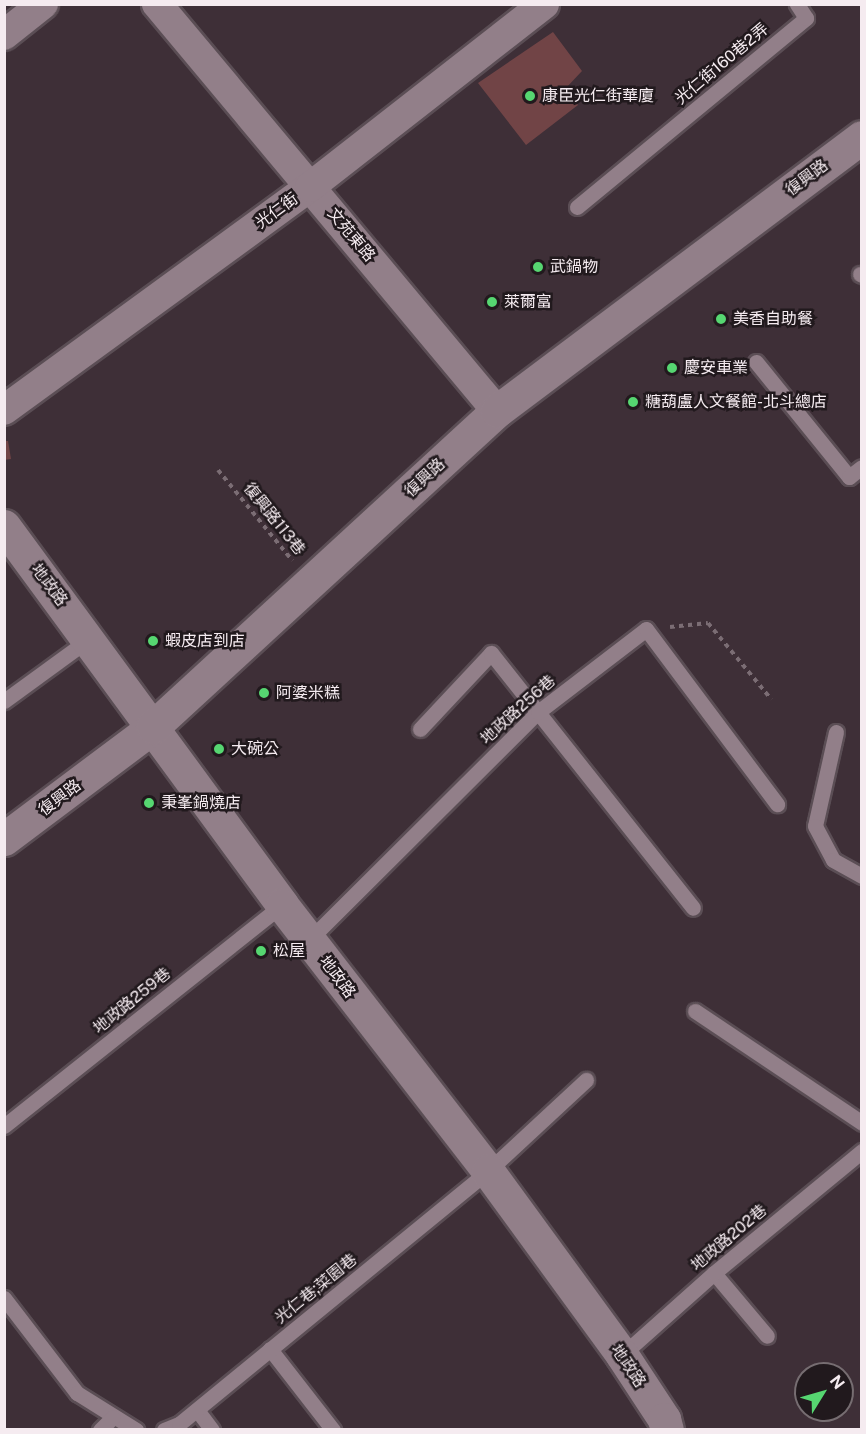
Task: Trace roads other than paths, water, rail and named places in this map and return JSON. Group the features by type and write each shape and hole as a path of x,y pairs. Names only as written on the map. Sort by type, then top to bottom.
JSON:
{"street":[{"path":"4,35 43,4"},
{"name":"文苑東路","path":"158,4 497,411"},
{"name":"光仁街","path":"4,410 310,187 544,4"},
{"name":"復興路","path":"4,839 153,727 497,411 861,137"},
{"name":"地政路","path":"4,525 89,638 282,905 488,1171 622,1355 664,1419 667,1430"}],"lane":[{"name":"光仁街160巷2弄","path":"577,207 806,18 797,4"},
{"path":"756,362 855,472"},
{"name":"地政路256巷","path":"309,940 538,712 646,629 777,804"},
{"path":"4,702 89,638"},
{"path":"420,729 491,653 693,908"},
{"path":"836,732 815,826 833,860 861,876"},
{"name":"地政路259巷","path":"4,1126 282,905"},
{"path":"695,1011 861,1124"},
{"name":"光仁巷;菜園巷","path":"164,1430 179,1424 197,1410 488,1171 586,1080"},
{"name":"地政路202巷","path":"622,1355 714,1273 861,1151"},
{"path":"714,1273 766,1336"},
{"path":"4,1298 76,1393 136,1430"},
{"path":"270,1349 333,1430"},
{"path":"197,1410 212,1430"},
{"path":"100,1430 113,1417"}],"place":[{"name":"康臣光仁街華廈","path":"530,96"},
{"name":"武鍋物","path":"538,267"},
{"name":"萊爾富","path":"492,302"},
{"name":"美香自助餐","path":"721,319"},
{"name":"慶安車業","path":"672,368"},
{"name":"糖葫盧人文餐館-北斗總店","path":"633,402"},
{"name":"蝦皮店到店","path":"153,641"},
{"name":"阿婆米糕","path":"264,693"},
{"name":"大碗公","path":"219,749"},
{"name":"秉峯鍋燒店","path":"149,803"},
{"name":"松屋","path":"261,951"}]}
